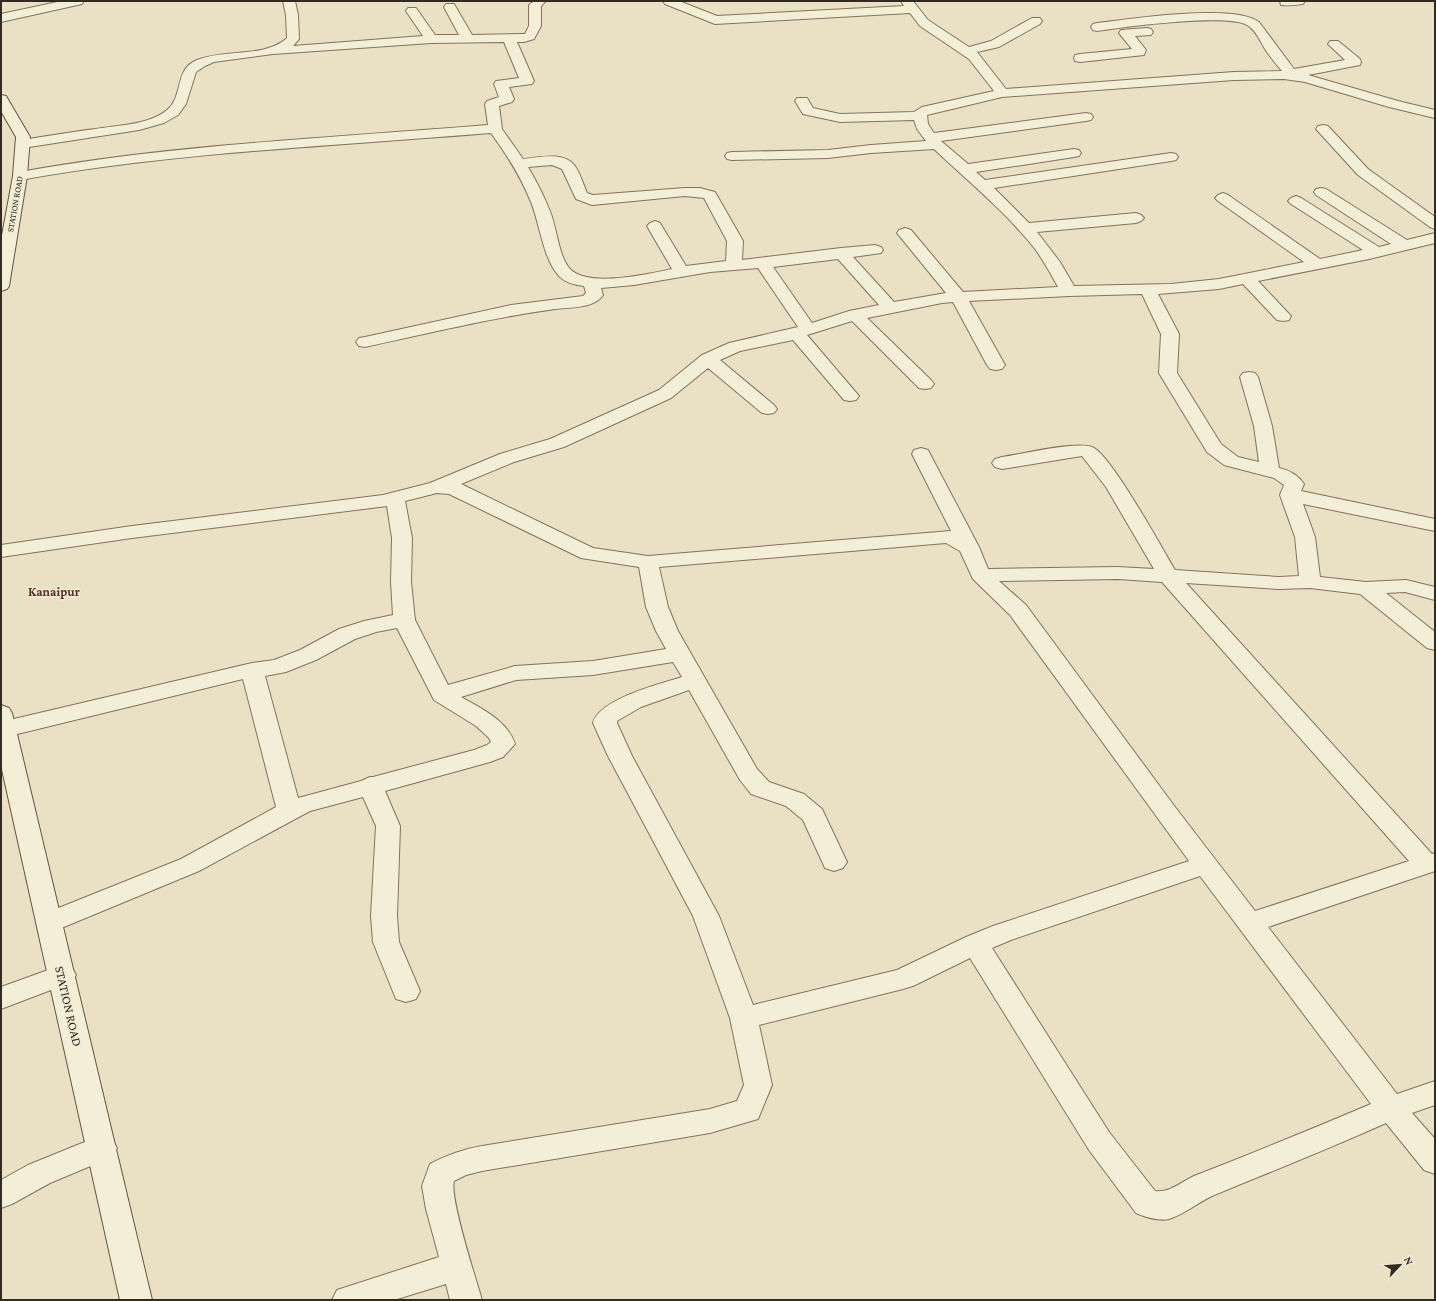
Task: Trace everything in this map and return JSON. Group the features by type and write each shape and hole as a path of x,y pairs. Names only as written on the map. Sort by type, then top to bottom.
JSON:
{"street":[{"path":"1,18 78,1"},
{"path":"274,51 289,45 293,39 292,15 288,1"},
{"path":"3,104 23,137 23,144 89,135 155,123 166,117 177,108 184,93 190,70 200,63 220,57 274,51 431,39 509,39 530,36 535,26 535,5 540,1"},
{"path":"669,1 715,20 910,5 924,23 968,51 979,62 1002,93"},
{"path":"1286,2 1299,1"},
{"path":"450,7 468,38"},
{"path":"1217,7 1228,18"},
{"path":"412,11 431,39"},
{"path":"1096,26 1161,20 1228,18 1250,21 1292,74 1394,104 1435,114"},
{"path":"968,51 995,44 1036,21"},
{"path":"1080,58 1140,51 1125,33 1128,32 1179,31"},
{"path":"1239,32 1260,32"},
{"path":"509,39 527,81 501,84 507,99 492,104 495,129 520,164 543,212 556,256 564,272 569,276 592,283 623,282 709,267 762,263 875,250"},
{"path":"802,102 808,111 836,118 919,116 920,113 927,110 1002,93 1234,76 1292,74 1355,62 1334,44"},
{"path":"919,116 934,141 1025,228 1052,262 1069,291"},
{"path":"732,156 828,154 871,150 1086,117"},
{"path":"21,172 59,169 188,153 495,129"},
{"path":"1323,129 1363,172 1435,224"},
{"name":"STATION ROAD","path":"1,286 21,172 23,144"},
{"path":"964,169 1074,153"},
{"path":"981,185 1171,157"},
{"path":"520,164 553,161 565,164 568,167 581,196 592,200 700,192 710,195 734,241 734,265"},
{"path":"1321,192 1404,245"},
{"path":"1223,198 1318,265"},
{"path":"1296,201 1376,252"},
{"path":"1025,228 1136,218"},
{"path":"655,226 682,272"},
{"path":"905,233 958,297 996,365"},
{"path":"1,551 132,532 395,498 437,487 507,458 556,443 665,394 708,359 736,347 802,331 856,315 942,298 1069,291 1148,290 1199,287 1318,265 1435,238"},
{"path":"842,253 890,308"},
{"path":"762,263 802,331 850,396"},
{"path":"1247,279 1283,316"},
{"path":"365,342 511,310 587,300 595,295 592,283"},
{"path":"1148,290 1170,334 1168,373 1214,448 1231,460 1281,474 1294,484 1290,495 1305,537 1310,582"},
{"path":"856,315 925,384"},
{"path":"708,359 768,409"},
{"path":"1249,377 1263,426 1270,471"},
{"path":"1002,464 1079,450 1087,451 1115,485 1168,576 1431,863 1250,923"},
{"path":"921,454 969,547 980,575 1018,610 1206,865 1391,1108 1435,1162"},
{"path":"437,487 454,488 588,554 648,562 949,537 969,547"},
{"path":"1290,495 1435,525"},
{"path":"50,922 190,865 302,805 482,756 495,751 503,744 500,735 484,721 442,695 404,620 401,582 402,538 395,498"},
{"path":"648,562 657,607 667,631 748,774 760,788 795,800 813,815 834,862"},
{"path":"980,575 1118,573 1279,583 1310,582 1366,588 1406,586 1435,594"},
{"path":"1366,588 1435,643"},
{"path":"3,721 252,670 278,667 308,655 347,634 372,626 404,620"},
{"path":"442,695 515,673 593,668 679,654"},
{"path":"252,670 289,811"},
{"path":"466,1300 441,1209 437,1186 441,1173 457,1164 477,1159 710,1121 748,1110 758,1085 744,1018 706,916 620,756 605,723 606,718 612,713 630,703 694,680"},
{"name":"STATION ROAD","path":"3,721 136,1300"},
{"path":"370,786 388,826 388,854 384,916 386,942 406,991"},
{"path":"744,1018 904,979 975,944 1040,920 1206,865"},
{"path":"975,944 1099,1141 1147,1204 1168,1206 1199,1188 1299,1148 1391,1108 1435,1093"},
{"path":"1,998 62,974"},
{"path":"1,1195 39,1174 102,1148"},
{"path":"348,1300 457,1266"}],"district":[{"name":"Kanaipur","path":"54,591"}]}
